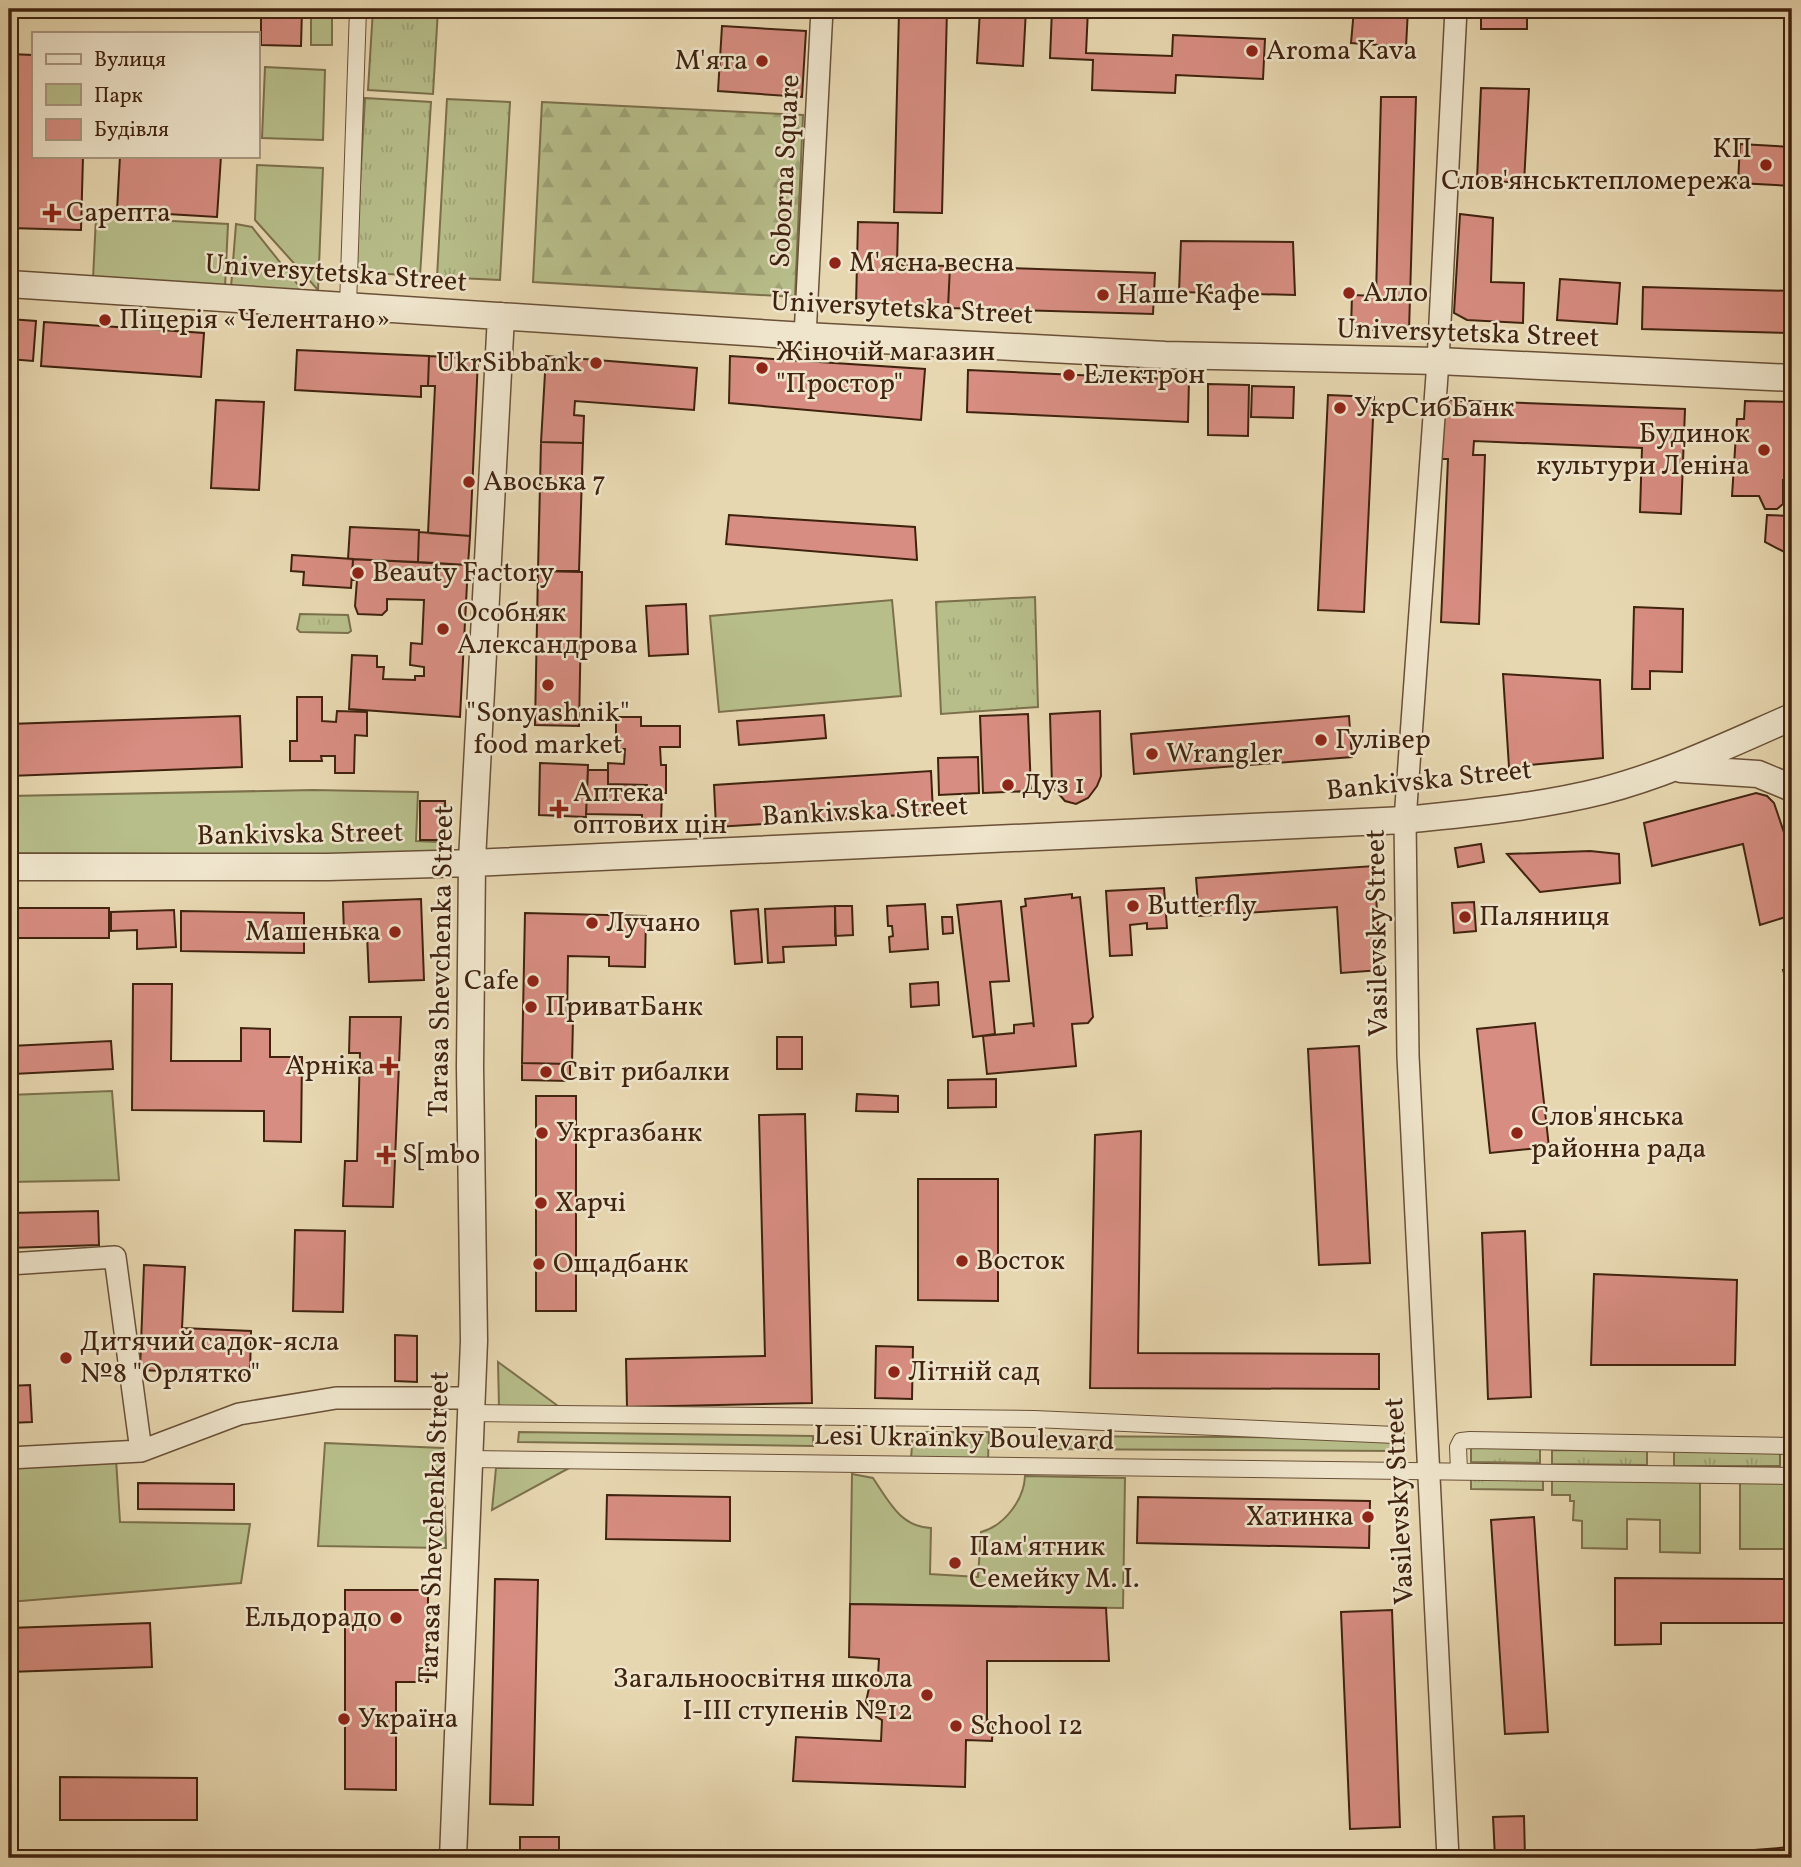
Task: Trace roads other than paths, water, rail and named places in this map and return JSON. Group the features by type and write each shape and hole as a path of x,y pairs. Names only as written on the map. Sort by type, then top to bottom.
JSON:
{"street":[{"path":"348,306 358,9"},
{"name":"Soborna Square","path":"805,336 822,9"},
{"name":"Vasilevsky Street","path":"1448,1858 1408,1056 1405,820 1438,361 1456,9"},
{"name":"Universytetska Street","path":"9,284 805,336 1165,355 1438,361 1792,378"},
{"name":"Tarasa Shevchenka Street","path":"453,1858 474,1341 470,1068 472,863 501,316"},
{"name":"Bankivska Street","path":"9,867 328,867 472,863 1405,820 1478,812 1601,791 1669,769 1792,717"},
{"path":"1669,769 1727,770 1758,774 1792,788"},
{"path":"9,1264 115,1257 141,1451"},
{"path":"9,1458 141,1451 239,1415 336,1398 471,1406"},
{"name":"Lesi Ukrainky Boulevard","path":"471,1406 1034,1419 1396,1434"},
{"path":"1459,1470 1458,1447 1461,1441 1662,1443 1788,1446 1788,1476"},
{"path":"1546,1441 1546,1472"},
{"path":"1662,1443 1662,1473"},
{"name":"Lesi Ukrainky Boulevard","path":"468,1458 1788,1476"}],"place":[{"name":"Aroma Kava","path":"1252,51"},
{"name":"М'ята","path":"762,61"},
{"name":"КП Слов'янськтепломережа","path":"1766,165"},
{"name":"Сарепта","path":"52,213"},
{"name":"М'ясна весна","path":"835,263"},
{"name":"Алло","path":"1349,293"},
{"name":"Наше Кафе","path":"1103,295"},
{"name":"Піцерія «Челентано»","path":"105,320"},
{"name":"UkrSibbank","path":"596,363"},
{"name":"Жіночій магазин \"Простор\"","path":"762,368"},
{"name":"Електрон","path":"1069,375"},
{"name":"УкрСибБанк","path":"1340,408"},
{"name":"Будинок культури Леніна","path":"1764,450"},
{"name":"Авоська 7","path":"469,482"},
{"name":"Beauty Factory","path":"358,573"},
{"name":"Особняк Александрова","path":"443,629"},
{"name":"\"Sonyashnik\" food market","path":"548,685"},
{"name":"Гулівер","path":"1321,740"},
{"name":"Wrangler","path":"1152,754"},
{"name":"Дуз 1","path":"1008,785"},
{"name":"Аптека оптових цін","path":"559,809"},
{"name":"Butterfly","path":"1133,906"},
{"name":"Паляниця","path":"1465,917"},
{"name":"Лучано","path":"592,923"},
{"name":"Машенька","path":"395,932"},
{"name":"Cafe","path":"533,981"},
{"name":"ПриватБанк","path":"531,1007"},
{"name":"Арніка","path":"389,1066"},
{"name":"Світ рибалки","path":"546,1072"},
{"name":"Укргазбанк","path":"542,1133"},
{"name":"Слов'янська районна рада","path":"1517,1133"},
{"name":"S[mbo","path":"386,1155"},
{"name":"Харчі","path":"541,1203"},
{"name":"Восток","path":"962,1261"},
{"name":"Ощадбанк","path":"539,1264"},
{"name":"Дитячий садок-ясла №8 \"Орлятко\"","path":"66,1358"},
{"name":"Літній сад","path":"894,1372"},
{"name":"Хатинка","path":"1368,1517"},
{"name":"Пам'ятник Семейку М. І.","path":"955,1563"},
{"name":"Ельдорадо","path":"396,1618"},
{"name":"Загальноосвітня школа І-ІІІ ступенів №12","path":"927,1695"},
{"name":"Україна","path":"344,1719"},
{"name":"School 12","path":"956,1726"}]}
